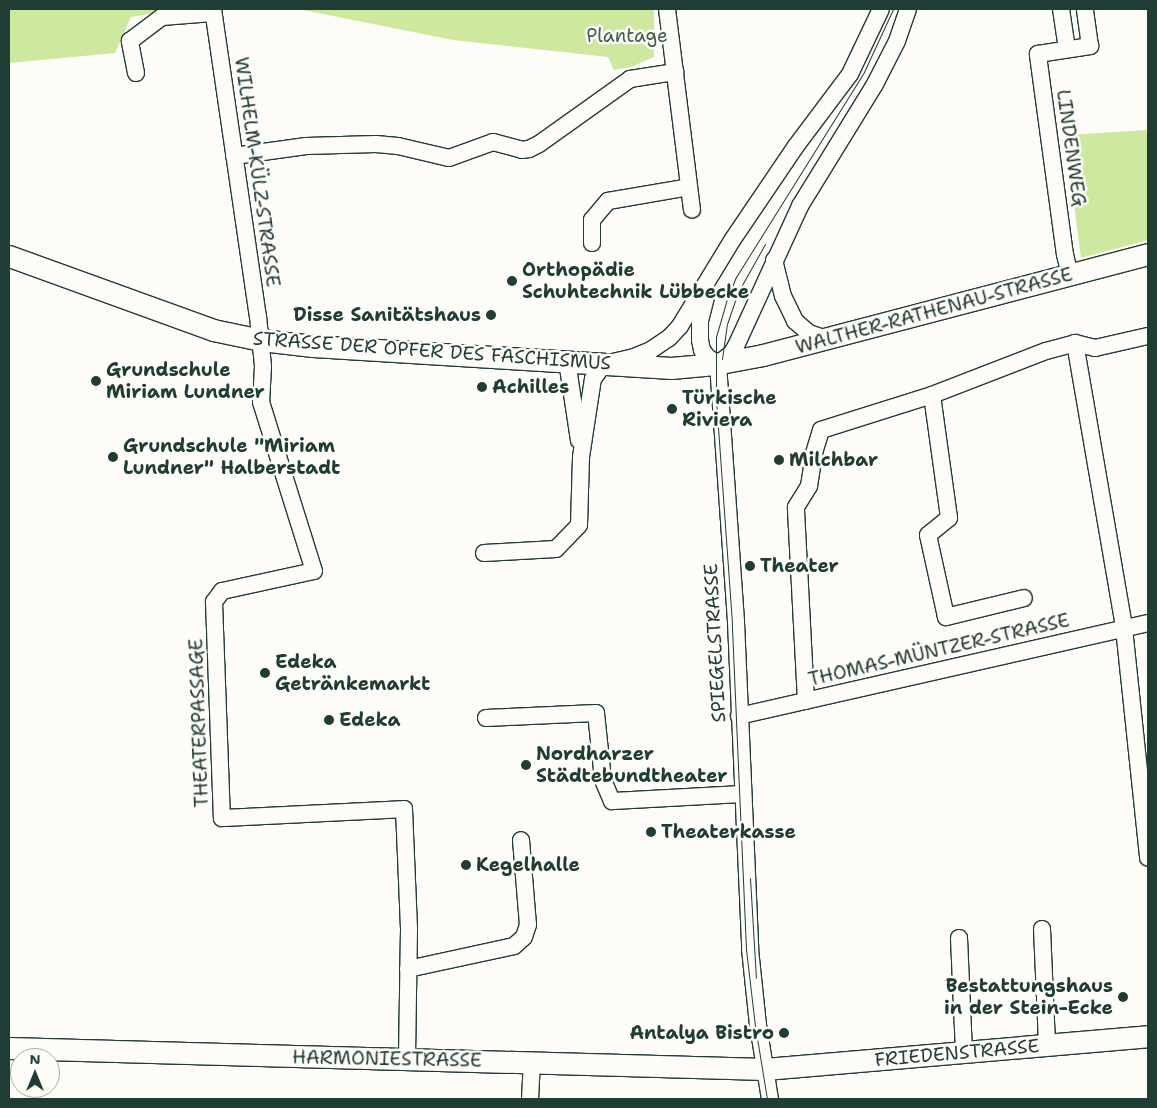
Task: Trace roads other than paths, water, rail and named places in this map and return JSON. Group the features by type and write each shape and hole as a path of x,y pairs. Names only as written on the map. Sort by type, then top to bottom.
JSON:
{"main road":[{"name":"WALTHER-RATHENAU-STRASSE","path":"718,364 826,339 1148,254"},
{"name":"STRASSE DER OPFER DES FASCHISMUS","path":"9,256 213,330 260,340 313,346 671,368 718,364"},
{"name":"FRIEDENSTRASSE","path":"765,1069 1148,1036"},
{"name":"HARMONIESTRASSE","path":"9,1048 765,1069"}],"street":[{"path":"667,9 692,209"},
{"path":"484,554 556,549 579,525 581,457 593,379 604,364 634,357 651,350 669,338 701,294 718,264 796,146 850,74 881,9"},
{"path":"718,264 702,309 700,340 702,350 707,357 718,364 731,354 736,346 800,206 875,84 897,41 908,9"},
{"path":"1060,9 1067,49"},
{"name":"LINDENWEG","path":"1070,276 1065,255 1038,54 1090,46 1085,9"},
{"path":"136,73 130,41 162,17 213,11"},
{"name":"WILHELM-KÜLZ-STRASSE","path":"213,11 260,340"},
{"path":"234,156 306,146 398,146 449,158 493,142 522,150 529,149 539,144 630,79 675,72"},
{"path":"592,243 592,220 608,201 689,187"},
{"path":"774,260 783,296 795,321 809,333 826,339"},
{"path":"806,701 796,507 809,486 818,435 826,427 932,395 1046,351 1075,344 1095,348 1148,336"},
{"name":"THEATERPASSAGE","path":"260,340 263,366 261,402 314,571 222,591 214,602 222,818 404,809 409,930 406,1060"},
{"path":"1075,344 1124,628 1143,755 1148,858"},
{"path":"567,361 581,457"},
{"name":"SPIEGELSTRASSE","path":"718,364 736,622 750,949 770,1099"},
{"path":"932,395 949,518 928,535 946,617 1024,598"},
{"name":"THOMAS-MÜNTZER-STRASSE","path":"739,716 1148,622"},
{"path":"486,718 596,713 603,780 612,801 743,794"},
{"path":"408,969 514,946 524,937 528,924 521,840"},
{"path":"1042,930 1046,1045"},
{"path":"959,938 964,1052"},
{"path":"530,1099 532,1063"}],"tram line":[{"path":"767,1099 755,1026 746,949 732,623 716,402 716,337 727,299 736,277 863,74 893,9"},
{"path":"722,359 727,324 738,292 765,244"},
{"path":"750,878 756,978"}],"place":[{"name":"Orthopädie Schuhtechnik Lübbecke","path":"512,281"},
{"name":"Disse Sanitätshaus","path":"491,315"},
{"name":"Grundschule Miriam Lundner","path":"96,381"},
{"name":"Achilles","path":"482,387"},
{"name":"Türkische Riviera","path":"672,409"},
{"name":"Grundschule \"Miriam Lundner\" Halberstadt","path":"113,457"},
{"name":"Milchbar","path":"779,460"},
{"name":"Theater","path":"750,566"},
{"name":"Edeka Getränkemarkt","path":"265,673"},
{"name":"Edeka","path":"329,720"},
{"name":"Nordharzer Städtebundtheater","path":"526,765"},
{"name":"Theaterkasse","path":"651,832"},
{"name":"Kegelhalle","path":"466,865"},
{"name":"Bestattungshaus in der Stein-Ecke","path":"1123,997"},
{"name":"Antalya Bistro","path":"784,1033"}],"park label":[{"name":"Plantage","path":"627,36"}]}
